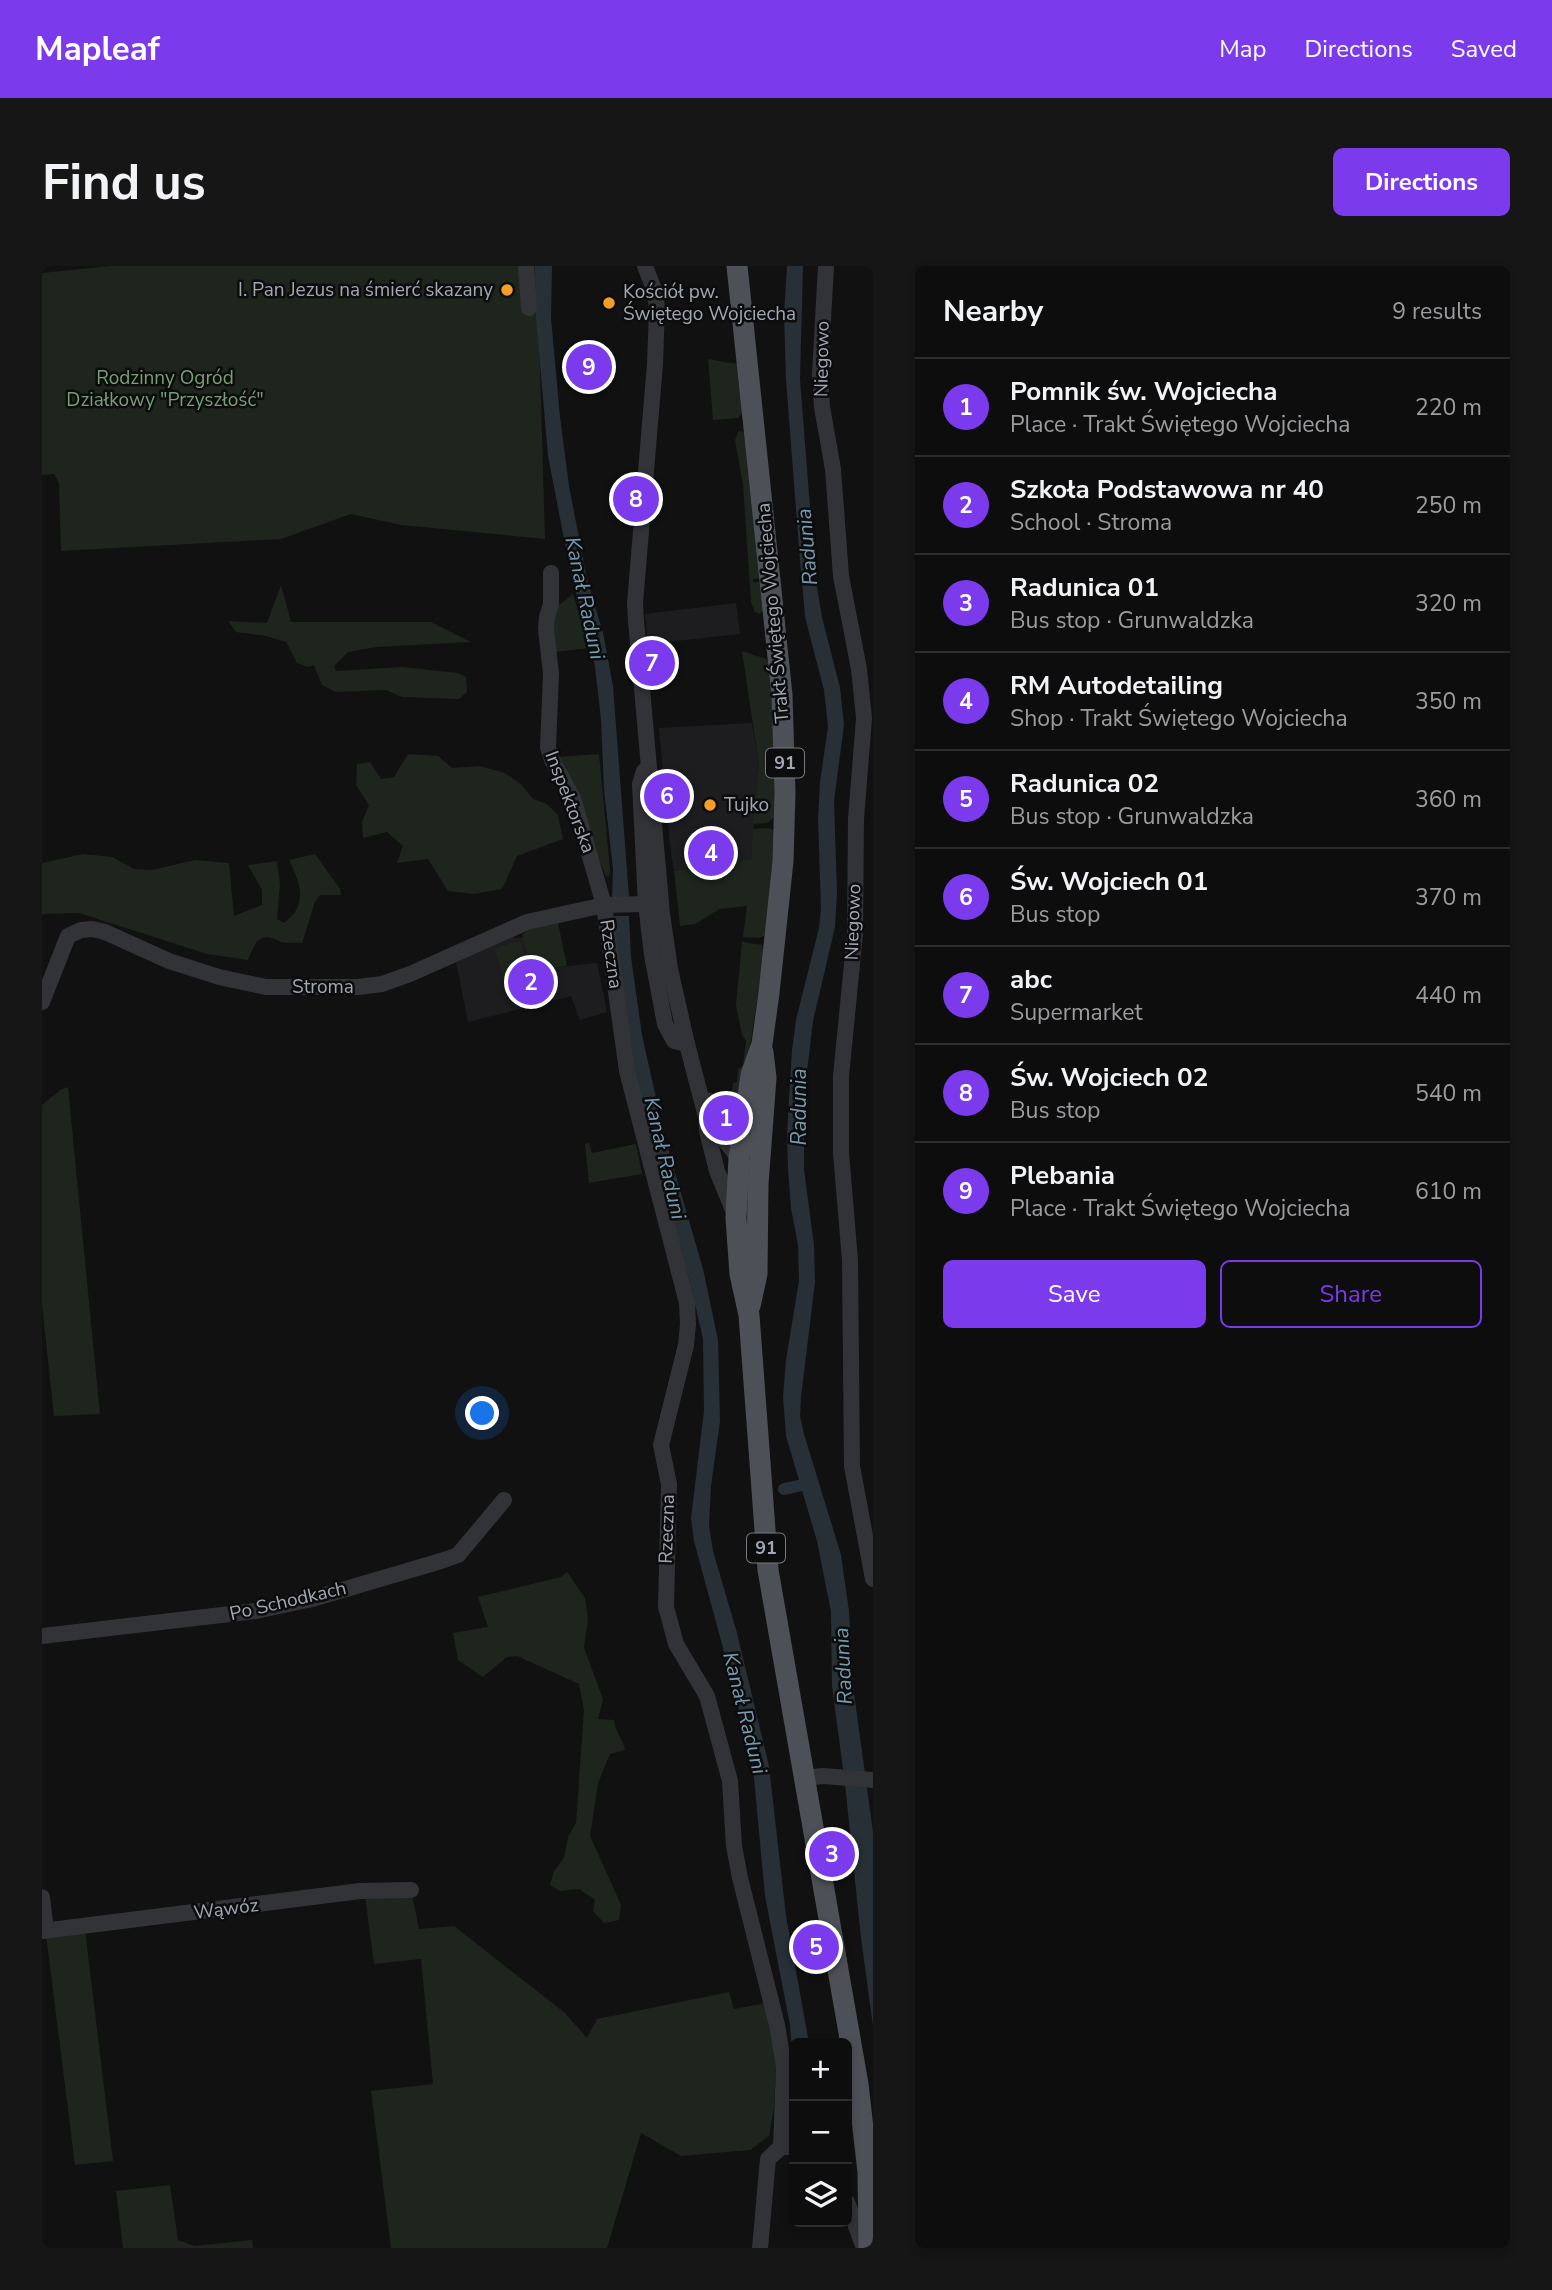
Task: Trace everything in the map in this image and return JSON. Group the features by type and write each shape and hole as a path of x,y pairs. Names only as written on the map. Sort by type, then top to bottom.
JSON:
{"main road":[{"name":"Trakt Świętego Wojciecha","path":"737,266 768,557 784,737 785,793 783,861 762,1044 751,1075 739,1158 736,1218 740,1275 749,1315 768,1570 803,1778"},
{"name":"Trakt Świętego Wojciecha","path":"749,1315 757,1274 758,1184 766,1077 762,1044"},
{"name":"91","path":"803,1778 847,2038"},
{"name":"91","path":"852,2065 865,2136 870,2194 867,2248"}],"street":[{"path":"526,266 529,308"},
{"name":"Trakt Świętego Wojciecha","path":"645,266 655,292 657,308 655,364 635,603 662,914 670,969 702,1098 707,1131 717,1171 736,1218"},
{"name":"Niegowo","path":"826,266 820,374 822,407 834,469 841,576 859,669 864,718 856,819 855,934 841,1076 841,1153 850,1260 852,1466 873,1579"},
{"name":"Inspektorska","path":"551,573 551,604 547,617 551,674 548,747 552,760 573,798 607,905"},
{"path":"649,766 642,775 640,784 639,904 652,954 665,1024 674,1041 687,1044"},
{"name":"Stroma","path":"42,1002 68,936 81,930 105,932 169,961 219,977 265,987 358,988 382,984 410,974 516,925 607,905 639,904"},
{"name":"Rzeczna","path":"607,905 627,1071 683,1285 688,1314 686,1345 661,1445 669,1484 666,1607 676,1644 707,1696 730,1781 734,1846 740,1878 777,2025 784,2067 788,2147"},
{"path":"702,1098 733,1104 748,1096"},
{"name":"Trakt Świętego Wojciecha","path":"706,1117 758,1184"},
{"name":"Po Schodkach","path":"42,1636 256,1611 312,1600 458,1555 504,1500"},
{"path":"803,1778 873,1780"},
{"name":"Wąwóz","path":"44,1931 360,1891 411,1890"},
{"path":"42,1897 44,1931"},
{"path":"760,2248 768,2159 788,2147"},
{"path":"852,2214 867,2248"}],"shaded area":[{"path":"736,603 740,634 648,644 645,614"},
{"path":"752,723 759,765 751,859 674,871 659,728"},
{"path":"506,937 523,938 533,970 597,963 607,1012 580,1020 571,996 468,1022 456,962"}],"green space":[{"name":"Rodzinny Ogród Działkowy \"Przyszłość\"","path":"110,266 537,266 545,539 401,525 351,514 281,539 61,551 59,483 54,474 42,475 42,273"},
{"path":"708,359 737,364 743,412 738,418 713,420"},
{"path":"739,430 744,433 761,578 753,579 753,582 761,584 764,610 760,614 755,612 751,602 743,485 735,440"},
{"path":"281,585 291,622 431,622 471,642 376,647 348,652 334,666 336,671 402,667 458,673 466,677 467,692 459,699 402,697 386,690 336,692 322,685 314,665 308,667 297,663 286,642 236,632 228,621 267,623"},
{"path":"573,594 590,648 554,652 553,610"},
{"path":"742,651 769,662 772,682 776,816 767,823 753,824 759,765"},
{"path":"408,754 438,756 452,768 479,766 505,773 521,784 533,799 547,804 558,815 563,839 517,856 502,889 474,894 448,891 428,859 397,863 403,846 387,832 363,838 362,822 369,805 356,785 357,764 370,762 381,779 394,777"},
{"path":"599,754 609,877 606,876 555,757"},
{"path":"769,828 775,834 766,935 759,938 743,937 747,906 720,909 695,924 680,926 674,871 751,859 753,829"},
{"path":"83,854 112,857 134,869 152,870 195,860 229,863 234,916 262,905 262,890 248,865 277,861 280,885 277,919 284,923 297,909 300,893 289,860 315,854 340,889 341,895 320,895 315,902 302,943 262,938 248,960 207,954 79,913 42,914 42,863"},
{"path":"558,923 567,966 532,970 522,935 529,929"},
{"path":"520,941 534,989 508,996 495,948"},
{"path":"742,942 762,945 764,955 745,1079 740,1092 731,1098 738,1069 743,1066 746,1041 742,1035 736,1005"},
{"path":"68,1087 100,1414 54,1416 42,1305 42,1105"},
{"path":"589,1143 592,1153 636,1144 642,1174 589,1183 585,1144"},
{"path":"567,1572 585,1598 588,1619 584,1648 603,1699 598,1719 614,1720 625,1750 610,1754 598,1783 590,1836 621,1905 619,1920 604,1923 593,1911 595,1900 579,1889 560,1891 550,1885 554,1871 564,1858 568,1837 576,1823 584,1710 579,1684 517,1656 507,1657 483,1677 458,1660 453,1633 488,1627 478,1597 561,1577"},
{"path":"412,1894 419,1929 454,1926 565,2013 587,2038 597,2019 729,1992 734,2009 765,2003 776,2065 774,2108 769,2136 750,2150 681,2156 641,2133 607,2248 391,2248 371,2091 433,2084 421,1959 374,1964 365,1896"},
{"path":"85,1930 113,2161 75,2165 46,1935"},
{"path":"170,2185 178,2240 195,2246 252,2240 253,2248 123,2248 116,2191"}],"water":[{"name":"Kanał Raduni","path":"535,266 552,266 551,318 560,417 569,486 587,579 603,633 613,686 629,897 612,898 613,869 595,667 589,636 572,580 548,456 536,317"},
{"name":"Radunia","path":"787,266 803,266 800,379 815,572 801,573 786,380 784,314"},
{"name":"Radunia","path":"802,581 816,581 840,688 844,725 834,801 837,892 835,927 813,1021 804,1097 804,1170 814,1245 815,1282 800,1416 841,1555 849,1611 853,1686 873,1832 873,2026 832,1686 831,1612 817,1541 786,1436 783,1397 799,1281 798,1245 788,1170 787,1133 792,1050 796,1020 819,928 821,908 818,819 828,727 824,690 805,617"},
{"name":"Kanał Raduni","path":"613,916 629,916 631,957 642,1035 665,1138 703,1269 718,1340 720,1421 711,1486 709,1525 713,1551 737,1633 769,1766 786,1916 808,2038 791,2038 765,1896 753,1767 694,1541 691,1518 704,1411 703,1339 689,1278 666,1205 637,1084 619,973"}],"waterway":[{"path":"784,1489 812,1483"}],"place":[{"name":"I. Pan Jezus na śmierć skazany","path":"507,290"},
{"name":"Kościół pw. Świętego Wojciecha","path":"609,303"},
{"name":"Plebania","path":"589,367"},
{"name":"Św. Wojciech 02","path":"636,499"},
{"name":"abc","path":"652,663"},
{"name":"Św. Wojciech 01","path":"667,796"},
{"name":"Tujko","path":"710,805"},
{"name":"RM Autodetailing","path":"711,853"},
{"name":"Szkoła Podstawowa nr 40","path":"531,982"},
{"name":"Pomnik św. Wojciecha","path":"726,1118"},
{"name":"Radunica 01","path":"832,1854"},
{"name":"Radunica 02","path":"816,1947"}]}
